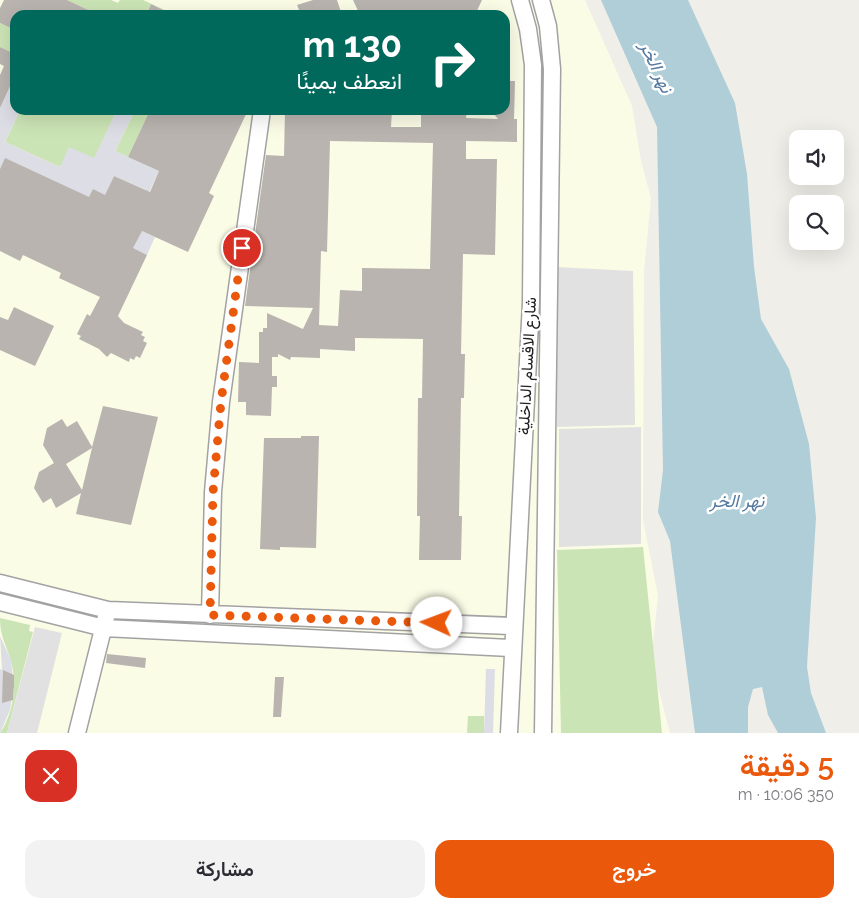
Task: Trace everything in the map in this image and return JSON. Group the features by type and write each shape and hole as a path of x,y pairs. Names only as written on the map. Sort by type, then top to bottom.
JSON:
{"street":[{"path":"522,7 543,4"},
{"name":"شارع الاقسام الداخلية","path":"543,4 550,43 552,69 543,733"},
{"name":"شارع الاقسام الداخلية","path":"509,733 531,302 533,73 522,7"},
{"path":"210,615 213,492 221,402 261,115"},
{"path":"0,583 108,610 513,626"},
{"path":"0,602 104,628 512,648"},
{"path":"77,733 108,610"}],"shaded area":[{"path":"0,0 585,0 632,106 641,161 651,198 644,271 643,520 658,596 651,661 670,733 0,733"},
{"path":"10,86 10,115 18,115 5,142 60,167 69,147 94,158 115,115 133,115 115,151 159,171 133,227 155,237 147,255 107,237 5,159 0,169 0,108","holes":["114,176 146,190 103,200"]},
{"path":"556,267 633,271 635,425 557,427"},
{"path":"641,427 641,544 559,547 559,429"},
{"path":"35,627 62,633 37,733 7,733"},
{"path":"0,636 11,660 14,685 10,710 0,733 0,669 2,670"},
{"path":"486,669 495,669 493,733 484,733"}],"green space":[{"path":"67,0 111,0 118,3 120,0 143,0 165,10 151,4 148,10 88,10"},
{"path":"0,23 10,28 10,52 0,47"},
{"path":"18,115 115,115 94,159 60,167 5,142"},
{"path":"133,115 148,115 128,157 115,151"},
{"path":"643,547 662,733 561,733 557,550"},
{"path":"0,618 30,625 29,631 33,632 7,733 0,733 9,716 13,697 14,677 2,634"},
{"path":"468,716 484,716 484,733 467,733"}],"water":[{"name":"نهر الخر","path":"601,0 688,0 735,103 747,174 754,267 761,319 789,369 809,444 816,518 807,667 811,693 826,733 778,733 768,715 762,687 753,689 748,707 748,733 695,733 670,541 658,512 663,470 657,127"}],"building":[{"path":"4,0 67,0 88,10 10,10 10,28 0,23 0,8"},
{"path":"313,0 337,0 340,10 299,10 297,5"},
{"path":"353,0 482,0 477,10 358,10"},
{"path":"151,4 163,10 148,10"},
{"path":"0,47 10,52 10,86 0,108 0,75 4,66 0,64"},
{"path":"510,81 515,81 514,119 517,119 517,142 466,141 466,159 497,159 495,255 463,254 461,354 465,354 464,398 461,398 459,516 462,516 461,560 419,560 420,516 417,516 418,398 422,398 423,339 355,338 355,351 320,349 320,358 291,357 290,360 278,354 278,357 272,357 272,376 277,376 277,387 272,387 271,416 246,415 246,402 238,402 239,362 259,363 259,332 263,332 263,328 267,328 267,313 303,329 313,308 245,306 266,155 284,156 285,115 392,115 391,127 421,127 421,115 466,115 466,118 498,119 495,115 510,115","holes":["330,141 433,143 430,269 362,268 362,291 340,290 338,326 319,325 321,251 327,252"]},
{"path":"148,115 246,115 209,193 214,196 188,252 142,231 133,248 147,255 118,316 124,323 143,332 141,335 145,337 143,341 147,343 140,358 136,356 134,360 130,358 129,362 111,353 107,357 99,349 79,339 81,336 77,334 87,314 90,316 100,297 59,278 61,273 23,255 20,261 0,251 0,169 5,158 89,197 93,189 105,195 114,176 150,192 159,171 128,157"},
{"path":"14,307 54,326 35,366 0,350 0,317 8,320"},
{"path":"103,406 158,417 131,525 76,514 81,493 56,508 51,498 43,503 34,488 39,472 54,463 43,445 47,428 62,419 67,427 77,421 92,447","holes":["92,448 82,490 66,464"]},
{"path":"301,436 319,436 316,548 280,547 280,550 260,549 264,438 301,438"},
{"path":"107,654 146,658 145,668 106,663"},
{"path":"3,670 14,675 14,685 13,700 2,703"},
{"path":"275,677 284,677 281,717 273,717"}],"route":[{"path":"242,248 221,402 213,492 210,615 437,623"}]}
